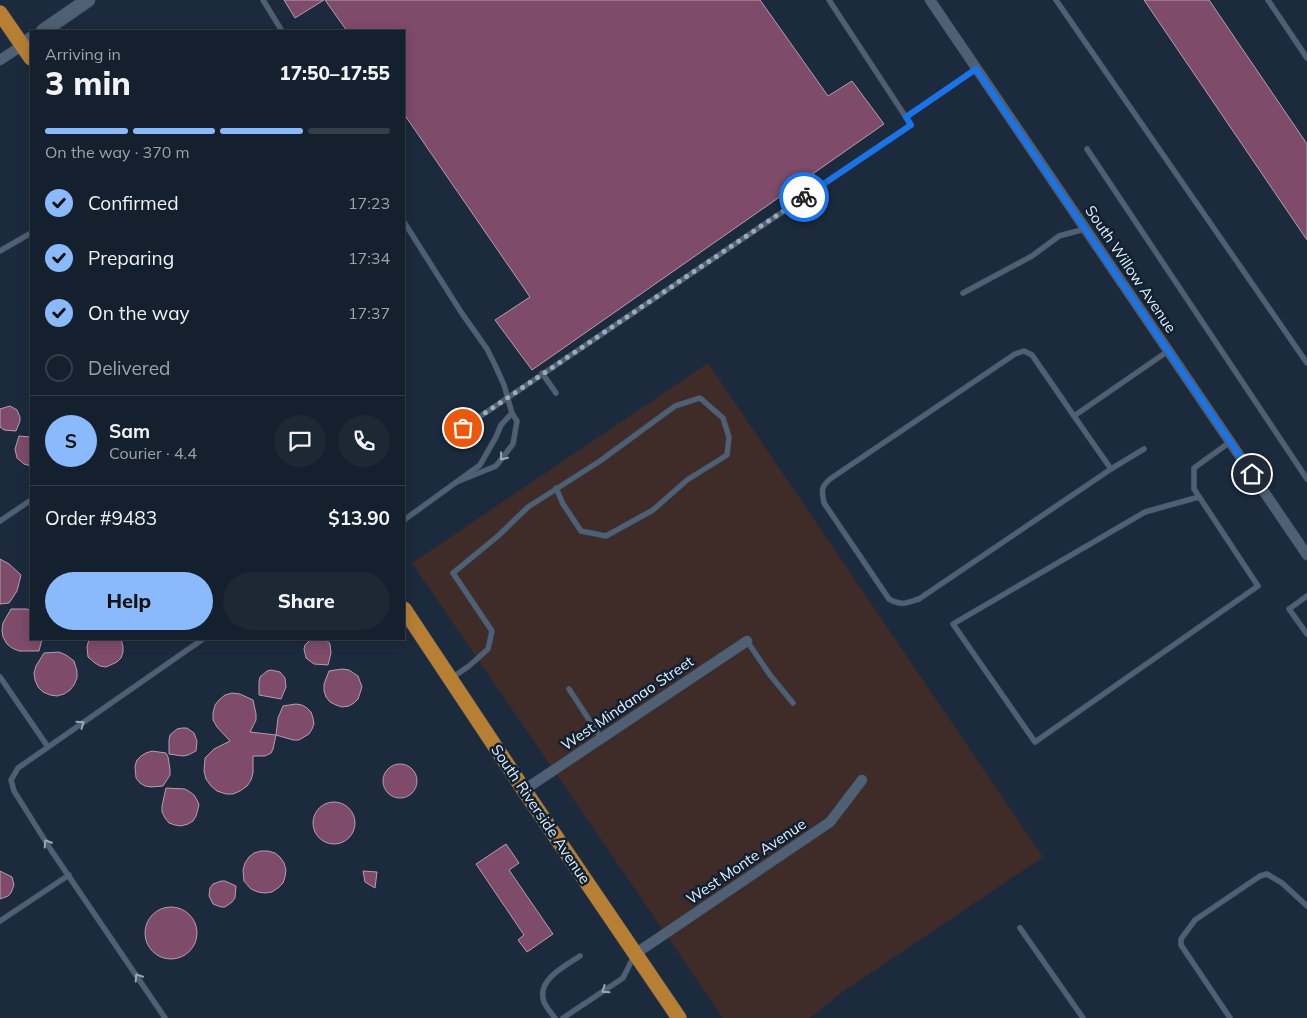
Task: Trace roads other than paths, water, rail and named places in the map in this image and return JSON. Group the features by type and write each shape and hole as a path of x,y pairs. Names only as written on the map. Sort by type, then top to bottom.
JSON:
{"main road":[{"path":"0,13 27,42"},
{"name":"South Riverside Avenue","path":"405,611 679,1018"}],"street":[{"path":"44,30 88,0"},
{"name":"South Willow Avenue","path":"930,0 1307,555"},
{"path":"0,60 27,42"},
{"name":"West Mindanao Street","path":"524,790 747,642"},
{"name":"West Monte Avenue","path":"635,954 830,822 862,780"}],"lane":[{"path":"263,0 281,30"},
{"path":"463,428 911,125 829,0"},
{"path":"1056,0 1307,363"},
{"path":"1268,0 1307,58"},
{"path":"906,117 976,69"},
{"path":"1087,149 1307,478"},
{"path":"405,224 461,312 487,349 508,397 512,414 517,421 513,444 496,466 459,481"},
{"path":"962,293 1032,256 1060,236 1085,228"},
{"path":"0,251 30,234"},
{"path":"1074,416 1168,351"},
{"path":"1111,469 1032,355 1024,352 1015,354 830,479 823,485 822,492 824,503 889,599 897,604 906,603 919,598 1111,469 1144,449"},
{"path":"542,373 556,394"},
{"path":"450,679 469,666 488,649 492,631 453,573 498,536 528,507 556,488 600,461 675,406 700,398 723,418 729,437 727,455 687,480 653,510 606,536 581,531 563,504 556,488"},
{"path":"405,519 480,466 501,425 512,414"},
{"path":"1199,497 1144,512 953,624 1036,742 1258,586 1194,489 1194,468 1230,442"},
{"path":"0,521 30,501"},
{"path":"1307,596 1290,608 1307,634"},
{"path":"165,1018 14,791 12,780 18,768 202,640"},
{"path":"747,642 770,676 793,703"},
{"path":"0,677 48,747"},
{"path":"569,689 602,739"},
{"path":"1230,1018 1181,944 1183,936 1195,920 1260,876 1267,874 1282,883 1307,906"},
{"path":"0,921 69,875"},
{"path":"1020,928 1083,1018"},
{"path":"562,1018 623,978 635,954"},
{"path":"555,1018 543,1001 543,986 549,978 580,956"}]}
